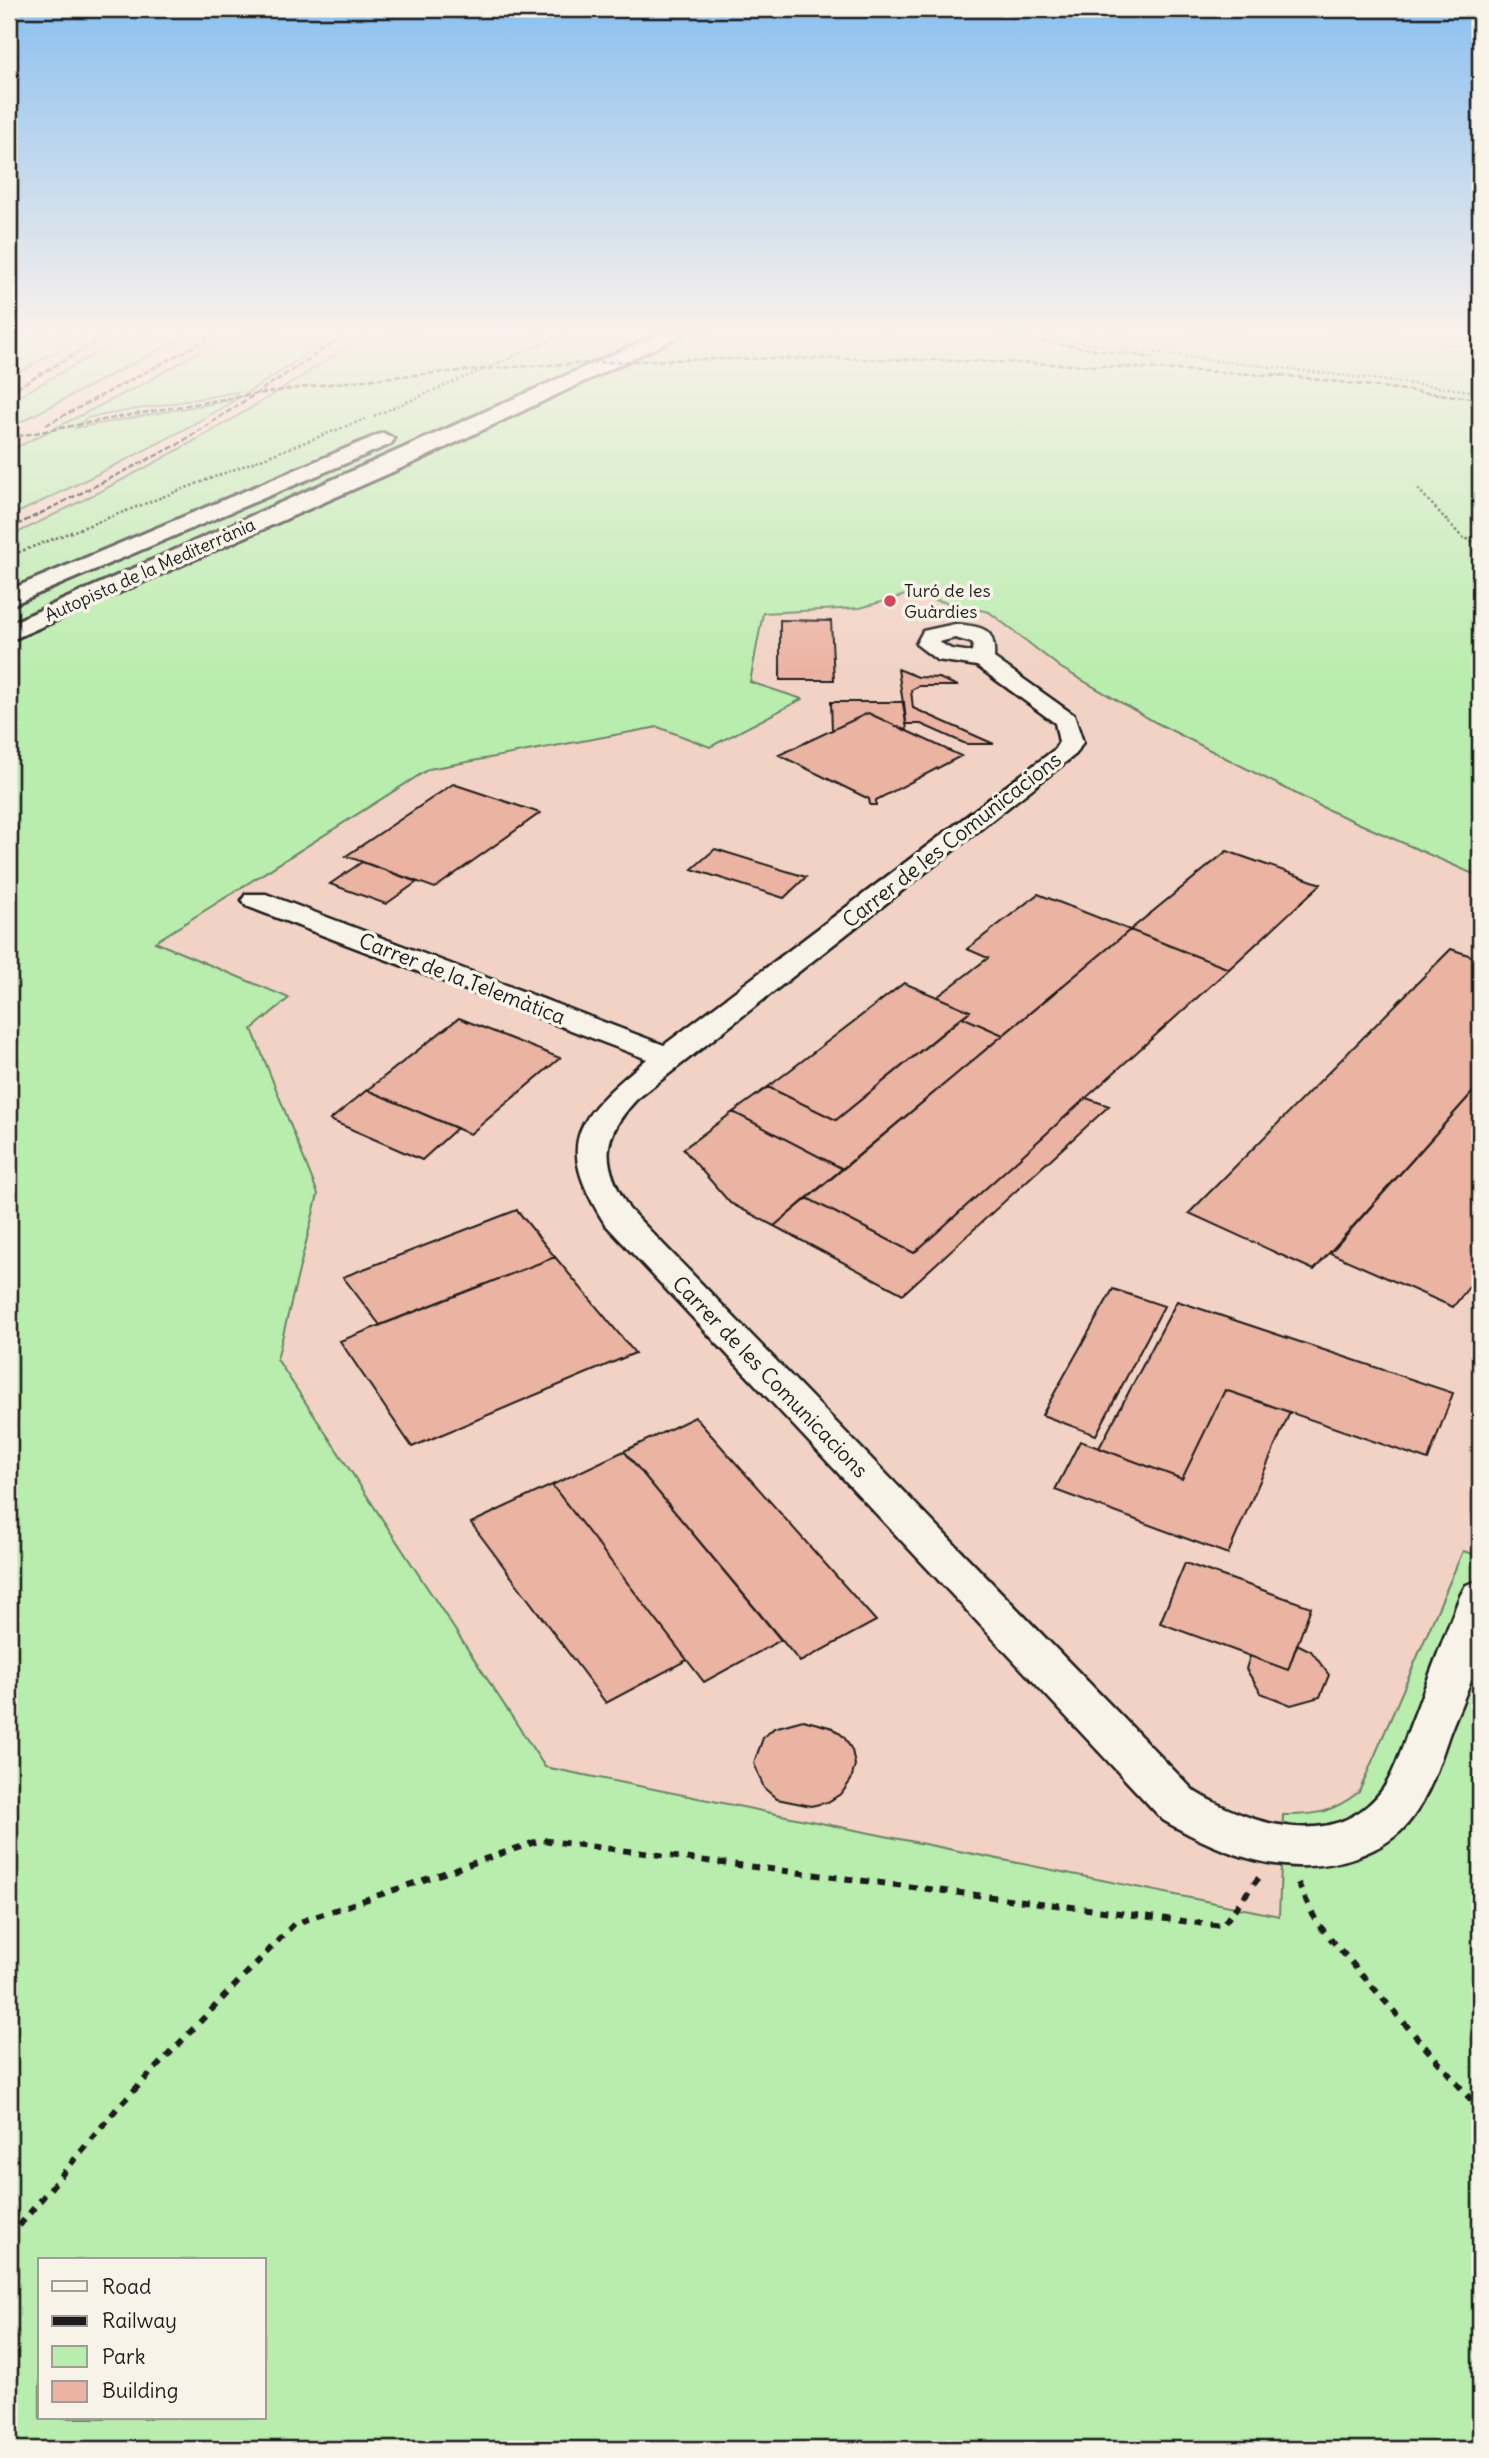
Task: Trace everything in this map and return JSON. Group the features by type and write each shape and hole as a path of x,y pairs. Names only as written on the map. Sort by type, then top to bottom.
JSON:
{"highway":[{"name":"Autopista de la Mediterrània","path":"9,599 358,449"},
{"name":"Autopista de la Mediterrània","path":"9,633 425,449"}],"street":[{"name":"Carrer de les Comunicacions","path":"983,660 1066,720 1071,742 1064,754 668,1057 614,1102 599,1122 592,1140 591,1160 595,1180 617,1216 1178,1805 1211,1826 1246,1840 1281,1847 1345,1843 1369,1831 1391,1813 1413,1778 1480,1596"},
{"name":"Carrer de la Telemàtica","path":"256,900 668,1057"}],"path":[{"path":"9,556 289,449"},
{"path":"1418,489 1462,537 1480,544"},
{"path":"9,2238 119,2106 294,1924 541,1840 1222,1926 1281,1847 1317,1923 1480,2110"}],"shaded area":[{"path":"152,449 181,449 139,474 9,537 9,517"},
{"path":"909,594 989,612 1061,668 1155,722 1324,808 1480,877 1480,1556 1463,1551 1359,1792 1336,1809 1308,1815 1283,1815 1279,1916 545,1767 277,1359 318,1194 252,1029 289,998 154,942 429,769 658,727 711,747 800,698 750,682 763,613 860,608"}],"green space":[{"path":"14,449 147,449 9,517 9,451"},
{"path":"180,449 1480,449 1480,877 1324,808 1155,722 1061,668 989,612 909,594 860,608 763,613 750,682 802,699 710,747 658,727 429,769 155,942 289,998 252,1029 318,1194 277,1359 545,1767 1279,1916 1283,1815 1332,1809 1359,1792 1463,1551 1480,1556 1480,2449 9,2449 9,537"}],"building":[{"path":"780,620 831,621 834,680 780,680"},
{"path":"898,669 918,677 939,678 958,686 919,686 911,690 913,708 994,744 966,744 921,724 906,724"},
{"path":"831,702 904,702 907,731 868,713 832,730"},
{"path":"868,713 961,756 876,800 876,805 870,805 869,799 779,755"},
{"path":"453,784 540,813 435,888 346,856"},
{"path":"715,849 806,877 784,898 692,869"},
{"path":"1227,851 1321,884 1229,969 1130,930"},
{"path":"362,862 417,882 386,904 330,884"},
{"path":"1038,894 1130,930 1003,1035 962,1017 970,1011 937,997 988,958 967,949"},
{"path":"1130,930 1229,969 914,1253 807,1198"},
{"path":"1451,949 1480,959 1480,1084 1314,1270 1189,1213"},
{"path":"904,983 970,1011 836,1120 768,1087"},
{"path":"962,1017 1003,1035 843,1169 733,1112 768,1087 836,1120"},
{"path":"459,1018 560,1058 470,1134 367,1090"},
{"path":"1480,1084 1480,1273 1453,1307 1330,1253"},
{"path":"367,1090 457,1128 422,1160 330,1120"},
{"path":"1086,1098 1109,1106 903,1294 774,1226 807,1198 914,1253"},
{"path":"733,1112 843,1169 774,1226 730,1203 683,1149"},
{"path":"517,1210 555,1257 380,1325 343,1277"},
{"path":"555,1257 635,1353 412,1447 340,1341"},
{"path":"1113,1289 1164,1306 1096,1435 1042,1415"},
{"path":"1177,1301 1453,1393 1428,1460 1225,1390 1182,1479 1099,1448"},
{"path":"1225,1390 1290,1412 1228,1554 1055,1490 1080,1441 1182,1479"},
{"path":"695,1417 876,1621 800,1662 624,1451"},
{"path":"624,1451 781,1640 704,1682 552,1485"},
{"path":"552,1485 687,1660 606,1703 471,1523"},
{"path":"1185,1563 1311,1607 1288,1670 1160,1623"},
{"path":"1297,1644 1311,1651 1329,1675 1320,1697 1291,1705 1261,1693 1246,1669 1250,1656 1288,1670"},
{"path":"803,1720 833,1728 844,1737 852,1750 855,1765 851,1780 842,1793 828,1802 811,1806 777,1799 764,1788 754,1763 763,1738 774,1728"}],"railway":[{"path":"9,529 170,449"}],"place":[{"name":"Turó de les Guàrdies","path":"890,601"}]}
